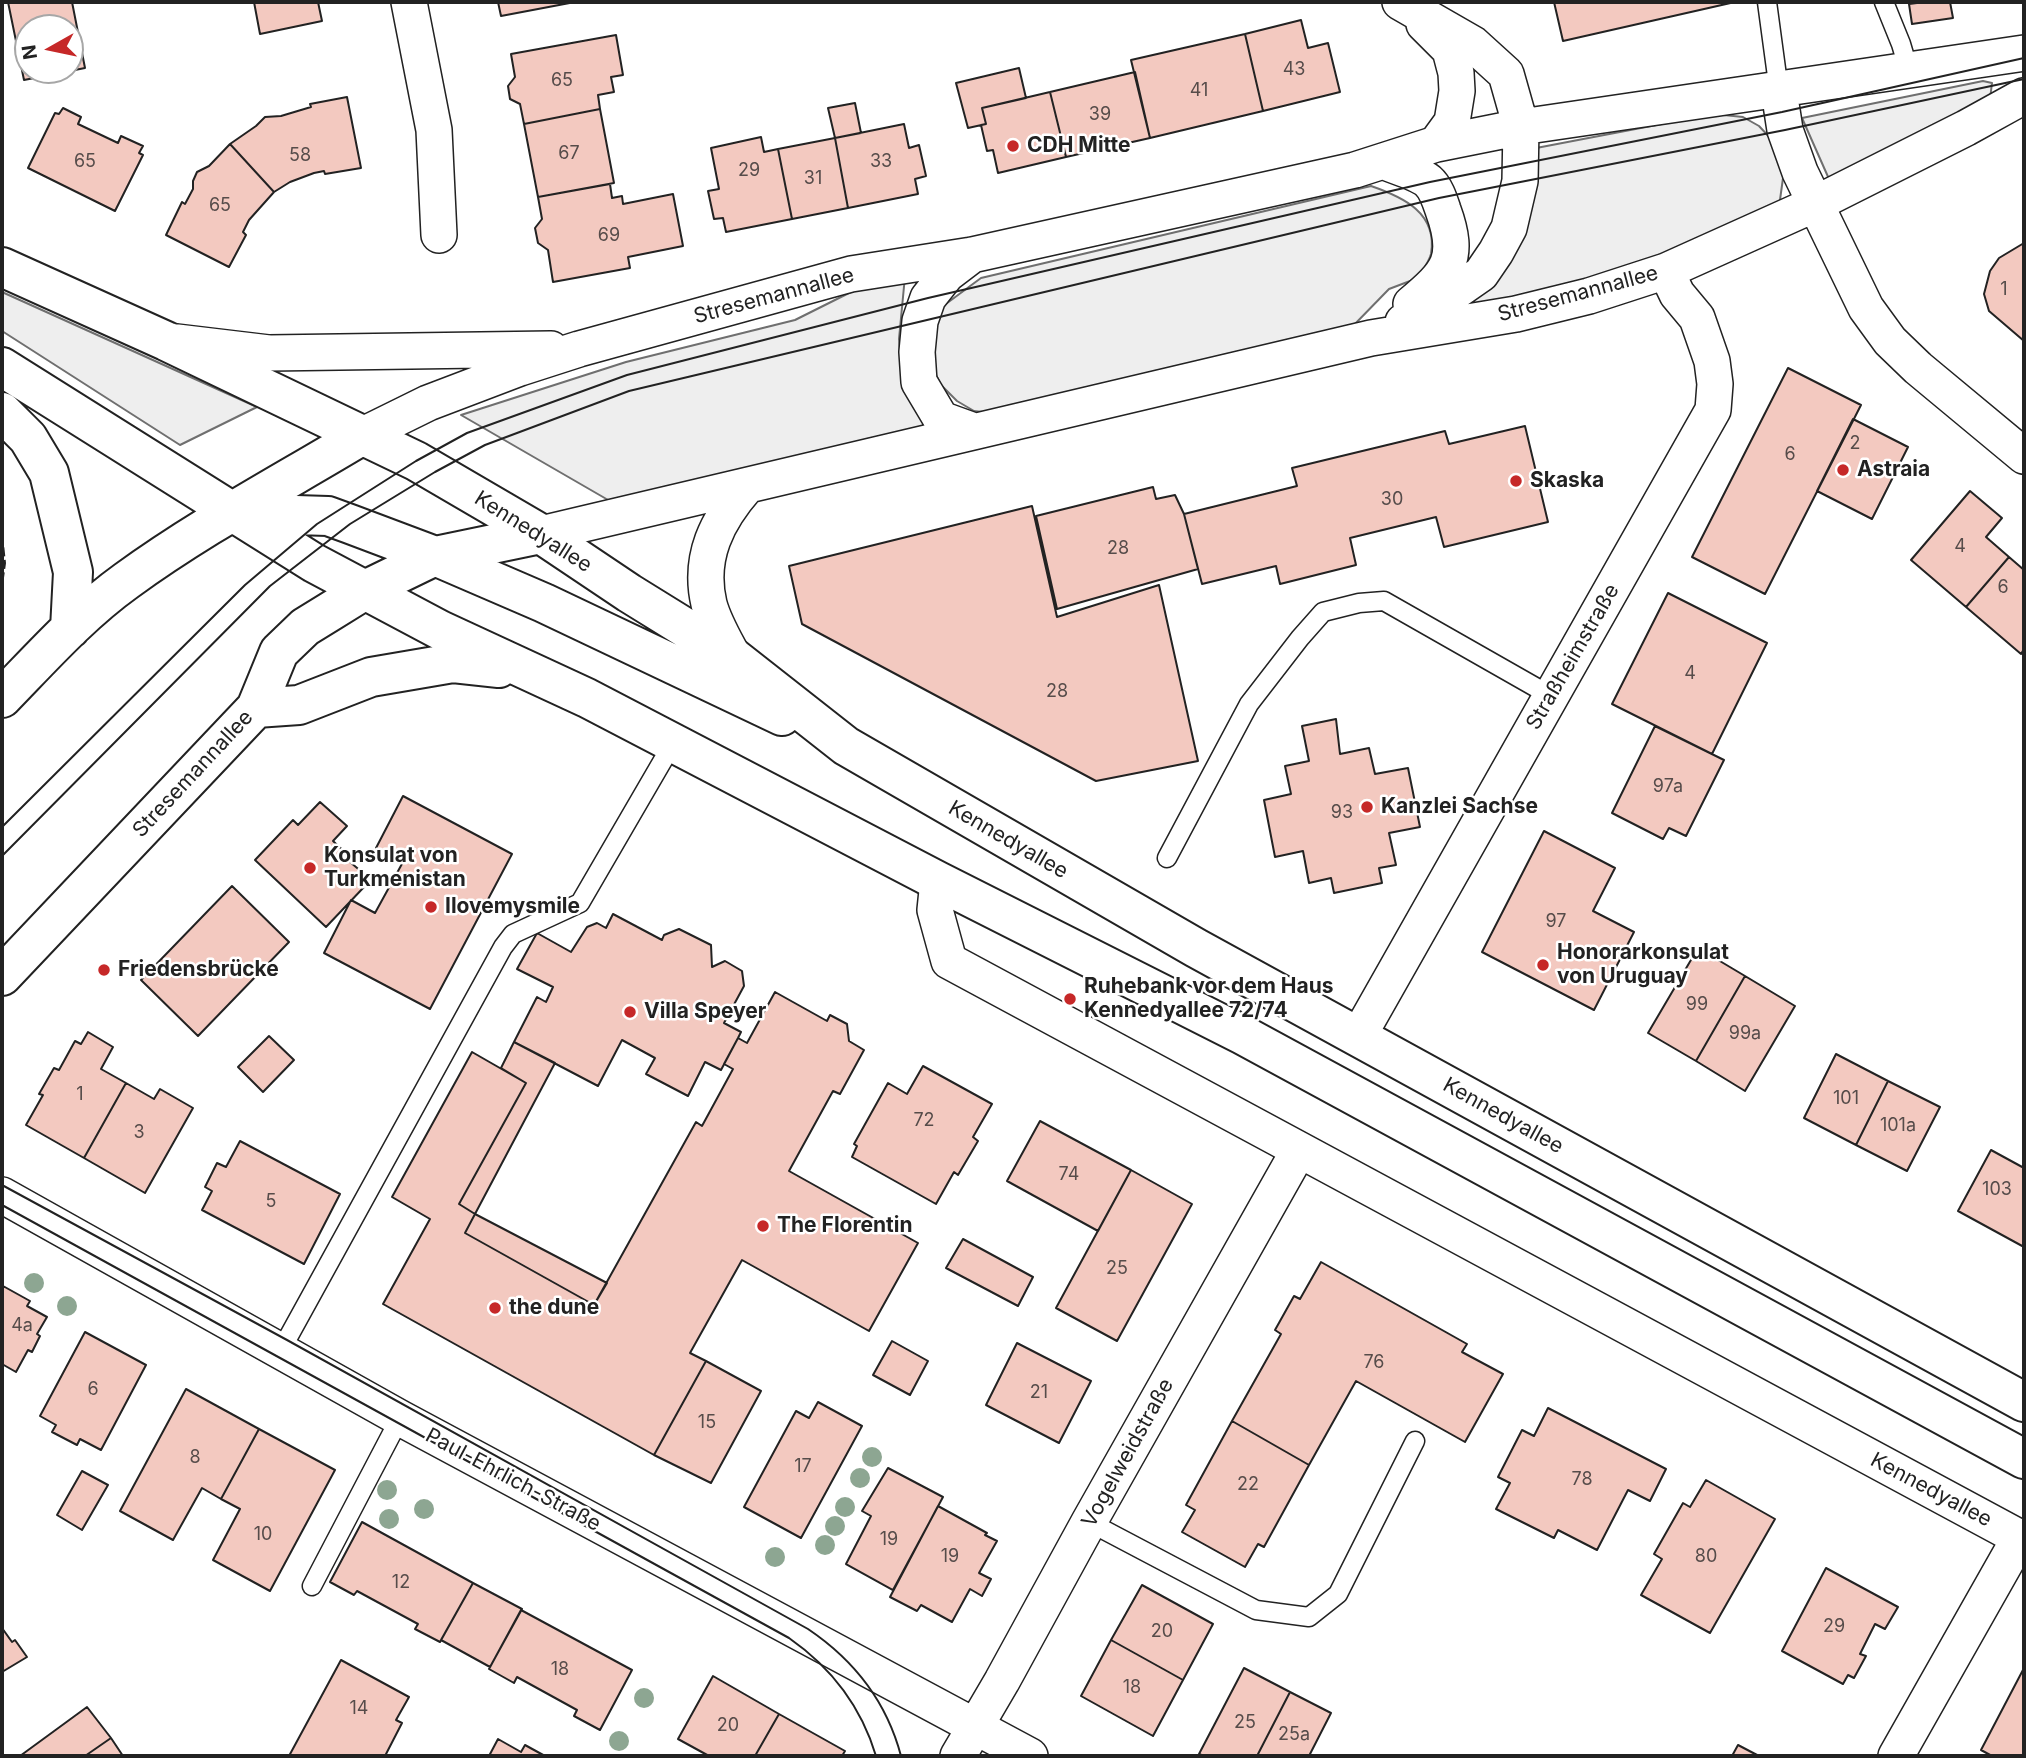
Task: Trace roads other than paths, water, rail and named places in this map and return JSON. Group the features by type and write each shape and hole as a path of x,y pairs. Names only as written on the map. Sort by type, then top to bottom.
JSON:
{"main road":[{"name":"Kennedyallee","path":"2,267 166,341 415,461 541,534 734,659 846,746 1196,948 2024,1402"},
{"path":"2,368 288,548 365,590 524,670 587,698 938,881 1243,1035 2024,1459"},
{"path":"2,412 28,439 49,473 73,572 70,629"},
{"name":"Stresemannallee","path":"2,698 70,629 125,582 232,513 361,436"},
{"path":"232,513 328,516 435,556 544,603 846,746"},
{"name":"Stresemannallee","path":"2,976 256,708 279,652 305,627 365,590 435,556 541,534"},
{"path":"256,708 299,705 371,677 453,663 524,670"}],"street":[{"path":"409,2 434,130 439,235"},
{"path":"1403,4 1474,44 1506,74 1521,127"},
{"path":"1403,4 1450,50 1457,72 1452,122 1436,144"},
{"name":"Stresemannallee","path":"361,436 457,390 579,349 851,274 972,255 1342,173 1436,144 1521,127 2024,53"},
{"path":"1779,91 1785,130 1815,204 1866,308 1890,341 1918,368 2024,456"},
{"name":"Stresemannallee","path":"541,534 1371,338 1516,314 1589,296 1666,271 1815,204 2024,96"},
{"name":"Stresemannallee","path":"1371,338 1435,306 1481,274 1509,228 1520,181 1521,127"},
{"name":"Stresemannallee","path":"1371,338 1436,284 1451,259 1451,230 1430,182 1383,161"},
{"name":"Stresemannallee","path":"972,255 947,274 928,298 920,321 917,352 919,382 941,419 974,431"},
{"name":"Straßheimstraße","path":"1359,1037 1713,410 1715,384 1712,361 1697,318 1677,294 1666,271"},
{"name":"Stresemannallee","path":"166,341 269,353 479,348 579,349"},
{"path":"734,659 709,606 706,575 711,542 718,524 747,486"},
{"name":"Kennedyallee","path":"938,881 934,910 949,961 2022,1538"},
{"name":"Vogelweidstraße","path":"958,1756 1298,1150"},
{"name":"Paul-Ehrlich-Straße","path":"2,1195 400,1418 1030,1756"},
{"path":"1896,1756 2022,1538"}],"lane":[{"path":"1767,2 1779,91"},
{"path":"1884,2 1909,71"},
{"path":"1167,858 1249,704 1323,612 1359,603 1384,601 1551,696"},
{"path":"280,1352 503,947 513,934 580,903 628,825 673,743"},
{"path":"312,1586 400,1418"},
{"path":"1089,1522 1256,1610 1309,1617 1338,1594 1415,1441"}],"tram line":[{"path":"2,827 245,585 317,524 416,461 467,433 627,375 928,298 1430,182 1782,112 2024,58"},
{"path":"2,856 270,586 350,524 485,445 629,391 1439,198 1785,130 2024,79"},
{"path":"2,1185 808,1629 840,1654 866,1684 887,1718 901,1756"},
{"path":"2,1205 789,1638 819,1662 843,1690 862,1721 876,1756"}],"place":[{"name":"CDH Mitte","path":"1013,146"},
{"name":"Astraia","path":"1843,470"},
{"name":"Skaska","path":"1516,481"},
{"name":"Kanzlei Sachse","path":"1367,807"},
{"name":"Konsulat von Turkmenistan","path":"310,868"},
{"name":"Ilovemysmile","path":"431,907"},
{"name":"Honorarkonsulat von Uruguay","path":"1543,965"},
{"name":"Friedensbrücke","path":"104,970"},
{"name":"Ruhebank vor dem Haus Kennedyallee 72/74","path":"1070,999"},
{"name":"Villa Speyer","path":"630,1012"},
{"name":"The Florentin","path":"763,1226"},
{"name":"the dune","path":"495,1308"}]}
